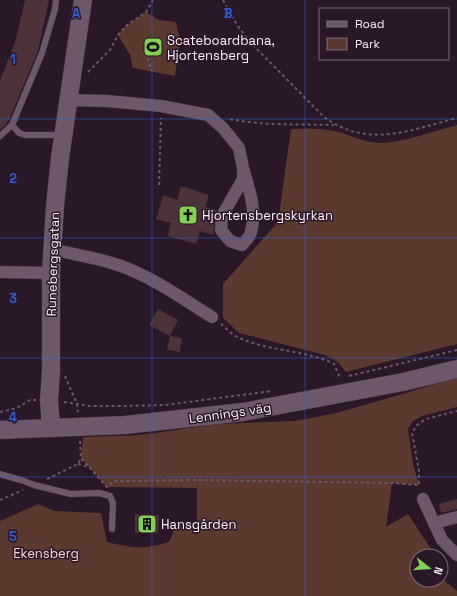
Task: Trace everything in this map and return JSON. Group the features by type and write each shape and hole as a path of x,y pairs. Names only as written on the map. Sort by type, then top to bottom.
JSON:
{"main road":[{"name":"Runebergsgatan","path":"51,428 49,400 52,371 52,249 60,158 83,0"},
{"name":"Lennings väg","path":"0,430 125,425 243,412 396,384 457,369"}],"street":[{"path":"68,100 108,101 161,106 208,115 223,128 239,148 251,194 254,217 249,236 242,245 230,241 221,230 222,216 243,180 243,168"},
{"path":"52,249 121,266 150,279 212,317"},
{"path":"0,272 51,273"},
{"path":"423,499 442,540 457,554"},
{"path":"434,523 457,517"}],"lane":[{"path":"0,136 12,124 42,53 55,10 56,0"},
{"path":"12,124 19,133 25,135 53,135"},
{"path":"0,474 34,485 71,494 99,493 110,496 113,503 112,529"}],"path":[{"path":"85,79 88,71 110,50 118,35 126,26 146,12 153,0"},
{"path":"224,0 237,25 250,42 320,113 335,125"},
{"path":"148,58 151,71"},
{"path":"159,185 161,106"},
{"path":"208,115 247,123 335,125 359,133 378,136 398,134 457,118"},
{"path":"212,317 237,337 264,346 324,359 334,364 340,378 457,350"},
{"path":"0,412 17,408 30,400 49,400 89,406 124,406 165,404 278,390"},
{"path":"78,464 89,467 107,487 114,481 196,480 392,483 419,485 412,433 417,425 426,419 457,411"}],"green space":[{"name":"Scateboardbana, Hjortensberg","path":"146,12 159,20 176,22 180,40 175,76 133,68 130,55 118,35 126,26"},
{"path":"457,125 457,344 346,372 339,363 325,355 239,333 223,318 223,284 278,222 291,129 313,128 329,130 379,143 408,139"},
{"name":"Ekensberg","path":"457,377 457,407 422,416 413,421 408,429 413,464 419,485 392,483 386,527 408,514 430,548 409,548 409,588 449,588 449,584 457,591 457,596 0,596 0,521 38,504 54,511 101,513 107,542 131,547 145,547 169,542 176,525 197,527 197,488 107,487 81,458 83,437 140,435 217,424 295,421 336,413"}],"building":[{"path":"25,0 49,0 38,51 10,118 0,130 0,81 16,39"},
{"name":"Hjortensbergskyrkan","path":"181,186 209,195 205,207 217,210 213,235 200,231 196,244 168,236 171,223 156,219 163,195 177,200"},
{"path":"158,309 178,320 170,336 149,325"},
{"path":"170,336 182,338 180,352 167,350"},
{"path":"457,499 457,509 441,513 439,504"},
{"name":"Hansgården","path":"135,514 159,515 158,533 135,533"}],"place":[{"name":"Scateboardbana, Hjortensberg","path":"153,47"},
{"name":"Hjortensbergskyrkan","path":"188,215"},
{"name":"Hansgården","path":"147,524"}]}
